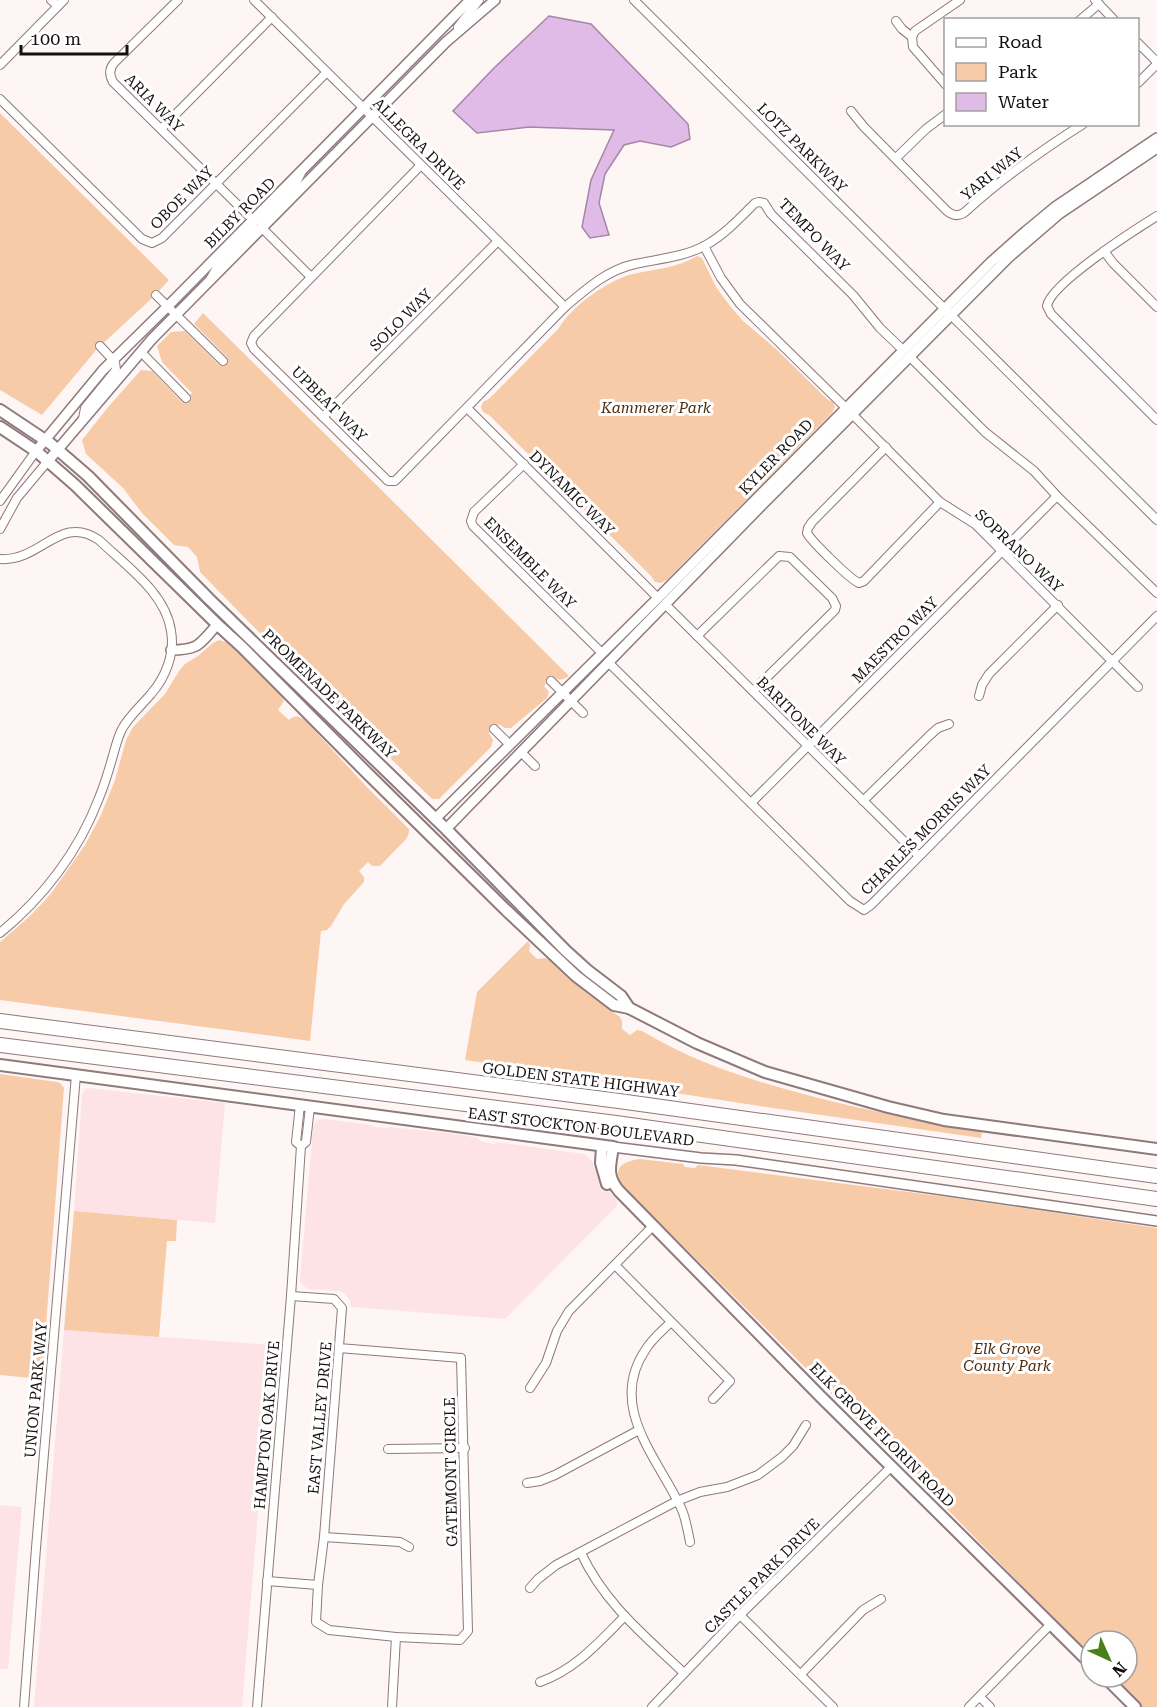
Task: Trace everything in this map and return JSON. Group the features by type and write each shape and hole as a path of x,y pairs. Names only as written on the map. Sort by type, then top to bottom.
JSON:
{"highway":[{"name":"GOLDEN STATE HIGHWAY","path":"0,1021 619,1101 1157,1176"},
{"path":"0,1045 616,1123 1157,1199"}],"main road":[{"name":"PROMENADE PARKWAY","path":"0,410 46,440 88,476 209,599 446,829 550,935 587,970 621,996 629,1008"},
{"name":"PROMENADE PARKWAY","path":"0,427 48,461 75,484 506,910 576,976 614,1005 629,1008 697,1043 765,1072 888,1107 944,1120 1157,1149"},
{"path":"242,647 256,655 294,692 304,691"},
{"path":"297,701 306,704 342,739 358,743"},
{"path":"506,910 512,910 540,934 550,935"},
{"path":"544,946 549,945 554,948 581,971 587,970"},
{"name":"EAST STOCKTON BOULEVARD","path":"0,1065 608,1147"},
{"name":"ELK GROVE FLORIN ROAD","path":"608,1147 610,1178 652,1227 1079,1652"},
{"path":"1117,1689 1135,1707"}],"street":[{"path":"51,0 58,6"},
{"path":"0,65 64,0"},
{"name":"ARIA WAY","path":"178,0 114,63 110,73 113,82 253,220"},
{"name":"ALLEGRA DRIVE","path":"254,0 565,308"},
{"name":"BILBY ROAD","path":"36,452 113,359 470,0"},
{"name":"BILBY ROAD","path":"48,461 176,314 446,42 479,0"},
{"name":"BILBY ROAD","path":"446,42 495,0"},
{"name":"LOTZ PARKWAY","path":"634,0 1157,520"},
{"path":"944,84 914,47 912,37 915,31 960,0"},
{"path":"1082,18 1097,2 1112,18"},
{"path":"161,129 272,17"},
{"path":"896,21 912,37"},
{"path":"1139,45 1157,63 1139,81"},
{"name":"OBOE WAY","path":"0,99 148,242 159,240 327,72"},
{"path":"851,111 896,158 944,115"},
{"name":"YARI WAY","path":"896,158 946,210 952,215 959,215 1032,159 1080,126"},
{"name":"KYLER ROAD","path":"446,829 571,701 607,658 699,562 711,545 948,311 996,257 1037,221 1157,138"},
{"name":"KYLER ROAD","path":"948,311 1046,224 1157,148"},
{"name":"UPBEAT WAY","path":"421,165 254,336 251,343 254,349 385,479 392,482 565,308"},
{"path":"301,172 292,189 261,222 262,228 311,277"},
{"name":"TEMPO WAY","path":"565,308 595,282 614,272 704,246 730,228 755,203 759,202 764,203 771,214 853,295 880,328 906,353"},
{"path":"1157,216 1104,251 1049,298 1047,303 1047,309 1157,420"},
{"path":"210,279 219,264 252,230 253,220"},
{"name":"SOLO WAY","path":"323,417 498,241"},
{"name":"SOPRANO WAY","path":"704,246 721,278 740,304 940,502 975,524 1138,687"},
{"path":"1104,251 1157,307"},
{"path":"156,295 223,361"},
{"path":"83,419 85,408 115,372 116,364 100,346"},
{"path":"141,352 185,396"},
{"path":"906,353 986,432 1034,471 1157,592"},
{"name":"KYLER ROAD","path":"661,601 796,472 866,393 873,380 906,353"},
{"name":"DYNAMIC WAY","path":"467,408 661,601"},
{"path":"885,447 812,522 807,534 812,541 850,578 860,583 940,502"},
{"path":"0,501 36,452"},
{"path":"0,529 17,498 48,461"},
{"name":"ENSEMBLE WAY","path":"524,464 474,512 471,521 473,526 607,658"},
{"name":"MAESTRO WAY","path":"751,803 1057,496"},
{"path":"0,559 29,554 53,538 66,533 78,532 94,537 160,601 169,621 172,635 166,671 159,684 122,729 100,797 81,838 40,895 0,933"},
{"path":"697,636 779,556 790,557 835,601 835,610 753,691"},
{"name":"BARITONE WAY","path":"661,601 919,856"},
{"path":"979,696 982,685 989,674 1058,605"},
{"name":"CHARLES MORRIS WAY","path":"607,658 850,901 864,910 1157,616"},
{"path":"171,650 190,650 200,644 217,625"},
{"name":"KYLER ROAD","path":"435,819 563,693 607,658"},
{"path":"551,681 582,713"},
{"path":"863,801 929,736 949,724"},
{"path":"471,803 481,785 510,754 509,744 494,729"},
{"path":"521,752 535,766"},
{"name":"UNION PARK WAY","path":"24,1707 76,1075"},
{"name":"HAMPTON OAK DRIVE","path":"257,1707 291,1296 300,1146 306,1142 305,1106"},
{"name":"EAST STOCKTON BOULEVARD","path":"608,1147 736,1160 1157,1221"},
{"path":"530,1388 546,1363 564,1317 652,1227"},
{"path":"615,1265 730,1382 713,1399"},
{"name":"EAST VALLEY DRIVE","path":"291,1296 334,1299 342,1308 316,1622 329,1630 396,1637"},
{"path":"671,1322 646,1348 635,1371 632,1406 639,1430 683,1511 690,1542"},
{"name":"GATEMONT CIRCLE","path":"339,1347 461,1358 468,1631 460,1640 396,1637"},
{"path":"530,1588 549,1570 677,1501 700,1492 735,1484 764,1471 793,1446 806,1425"},
{"path":"527,1483 555,1475 639,1430"},
{"path":"388,1449 465,1448"},
{"name":"CASTLE PARK DRIVE","path":"652,1707 740,1615 892,1466"},
{"path":"324,1537 400,1542 409,1547"},
{"path":"581,1553 606,1595 684,1673"},
{"path":"267,1581 318,1585"},
{"path":"801,1674 864,1611 881,1599"},
{"path":"740,1615 833,1707"},
{"path":"540,1682 577,1662 625,1616"},
{"path":"969,1707 1051,1624"},
{"path":"392,1707 396,1637"},
{"path":"980,1697 990,1707"}],"shaded area":[{"path":"85,1089 225,1103 215,1223 74,1211 82,1095"},
{"path":"318,1120 373,1125 374,1127 457,1134 494,1144 497,1142 584,1154 592,1161 599,1182 617,1200 617,1206 505,1319 351,1307 350,1300 344,1293 308,1289 302,1285 300,1280 313,1128"},
{"path":"64,1330 272,1345 242,1707 34,1707"},
{"path":"0,1505 22,1507 8,1669 0,1669"}],"green space":[{"path":"0,113 169,280 97,349 42,415 0,390"},
{"name":"Kammerer Park","path":"697,256 702,258 716,287 742,320 833,402 835,407 832,413 667,580 661,583 655,582 489,415 483,412 481,407 483,402 490,398 573,311 602,288 623,277 674,266"},
{"path":"203,313 569,676 561,680 553,677 544,686 549,692 547,698 511,728 498,724 489,733 493,740 491,747 439,799 432,799 326,699 323,686 312,674 298,672 200,572 197,557 188,547 174,545 142,513 123,488 86,454 82,440 141,370 152,371 182,402 192,393 162,362 157,346 171,332 185,331 220,366 228,358 194,324"},
{"path":"219,640 232,644 282,696 284,701 278,710 289,720 297,717 305,720 409,829 407,838 380,866 372,866 368,862 359,871 364,877 364,882 344,904 331,926 321,931 310,1041 0,1000 0,942 50,895 85,845 101,815 115,780 126,740 133,727 165,694 185,664"},
{"path":"528,941 529,951 537,959 550,960 588,994 620,1017 622,1029 630,1035 637,1030 642,1031 702,1061 764,1083 872,1111 982,1131 981,1138 465,1060 477,992"},
{"path":"0,1074 57,1082 64,1088 42,1379 0,1375"},
{"name":"Elk Grove County Park","path":"640,1159 683,1164 685,1167 695,1168 698,1165 948,1197 1157,1228 1157,1707 1141,1707 1123,1689 1139,1689 1139,1629 1079,1629 1079,1645 949,1511 623,1186 618,1171 628,1162"},
{"path":"74,1211 177,1220 176,1241 167,1241 159,1337 64,1330"}],"water":[{"path":"549,16 591,24 688,124 690,139 671,147 640,141 624,145 605,174 599,203 609,235 590,238 582,227 591,180 614,130 529,127 477,133 453,111"}]}
